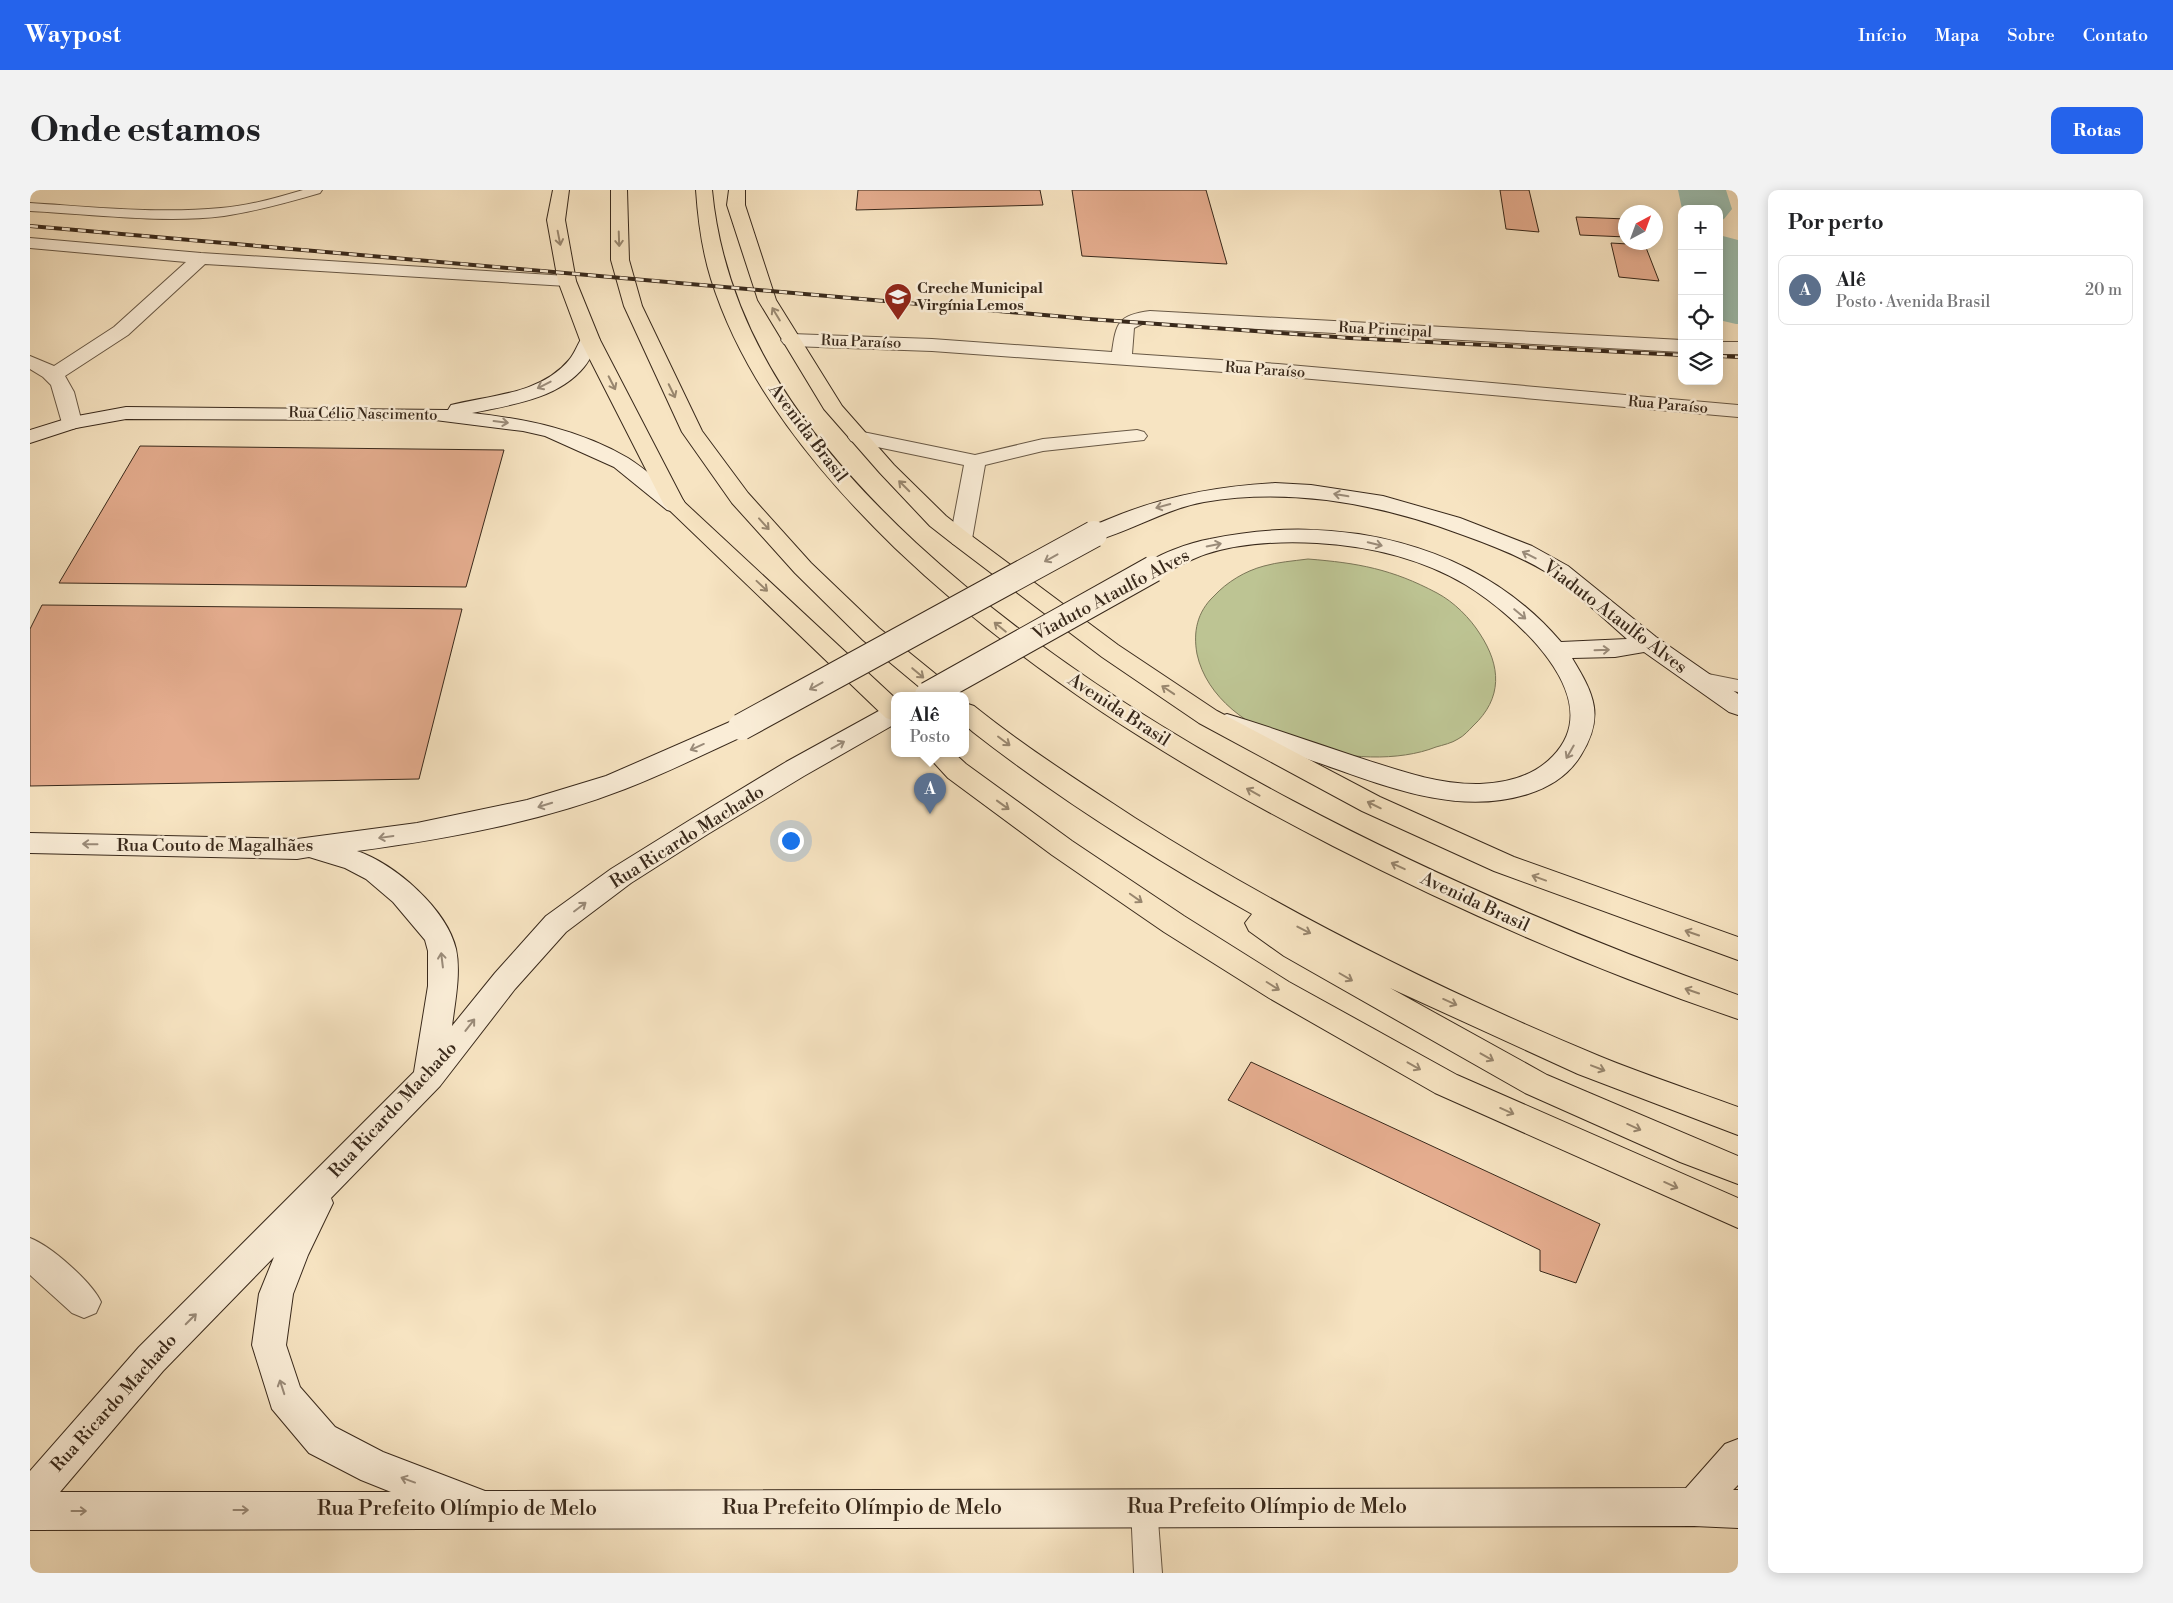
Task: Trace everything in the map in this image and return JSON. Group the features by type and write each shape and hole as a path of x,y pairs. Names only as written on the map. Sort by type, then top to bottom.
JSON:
{"highway":[{"path":"561,190 556,220 567,280 590,340 675,505 891,709"},
{"path":"619,190 620,260 633,306 692,432 740,498 803,568 871,634 941,692"},
{"name":"Avenida Brasil","path":"704,190 711,243 730,307 752,354 822,459 866,507 928,568 1008,633 1089,694 1195,760 1344,842 1520,923 1659,980 1738,1007"},
{"name":"Avenida Brasil","path":"737,190 736,205 750,253 767,300 834,409 858,437 938,520 961,539 1110,651 1208,717 1371,804 1504,864 1738,949"},
{"path":"969,715 1294,948 1536,1084 1691,1152 1738,1170"},
{"path":"942,757 957,771 1062,848 1174,924 1279,990 1446,1084 1732,1216"},
{"path":"1046,772 1173,857 1289,923 1436,996 1590,1065 1738,1121"}],"main road":[{"path":"30,243 201,258 567,280"},
{"path":"55,374 121,331 201,258"},
{"name":"Rua Principal","path":"1121,360 1127,323 1140,318 1150,317 1678,346"},
{"path":"435,414 520,397 540,388 563,376 576,364 590,340"},
{"name":"Rua Paraíso","path":"791,340 838,340 932,345 1278,370 1738,411"},
{"path":"1723,348 1738,348"},
{"path":"30,362 55,374 63,388 72,423"},
{"name":"Rua Célio Nascimento","path":"32,434 72,423 126,413 435,414 523,424 552,432 621,463 675,505"},
{"path":"858,437 975,461 1043,445 1137,436"},
{"path":"961,539 975,461"},
{"name":"Viaduto Ataulfo Alves","path":"741,727 1094,534 1142,512 1204,496 1266,491 1332,494 1386,503 1441,518 1507,544 1560,571 1648,643 1738,706"},
{"name":"Viaduto Ataulfo Alves","path":"933,692 1153,569 1202,548 1256,537 1315,536 1369,542 1428,558 1482,584 1522,616 1556,650 1576,686 1584,715 1578,738 1564,763 1533,783 1498,792 1451,791 1405,782 1208,717"},
{"path":"1556,650 1615,649 1648,643"},
{"name":"Rua Ricardo Machado","path":"30,1499 150,1359 429,1077 506,981 556,924 621,876 795,769 891,715"},
{"name":"Rua Couto de Magalhães","path":"30,843 296,849 417,833 527,810 615,783 741,727"},
{"path":"296,849 328,853 357,861 381,873 388,878 418,911 440,940 444,978 429,1077"},
{"path":"342,1166 315,1207 293,1250 276,1294 269,1345 286,1397 322,1440 374,1467 487,1508"},
{"path":"30,1253 84,1302"},
{"path":"1694,1507 1738,1457"},
{"name":"Rua Prefeito Olímpio de Melo","path":"30,1511 487,1508 1694,1507 1738,1509"}],"lane":[{"path":"30,207 180,215 223,212 261,205 316,190"},
{"path":"1698,678 1738,686"},
{"path":"1144,1508 1148,1573"}],"green space":[{"path":"1308,559 1359,565 1405,578 1443,597 1466,616 1487,646 1495,670 1496,682 1490,704 1483,715 1464,735 1450,743 1406,755 1371,757 1333,753 1296,744 1262,729 1232,709 1210,684 1197,654 1196,630 1200,616 1208,602 1219,591 1243,574 1269,565"}],"building":[{"path":"858,190 1040,190 1043,205 856,210"},
{"path":"1072,190 1206,190 1227,264 1082,256"},
{"path":"1500,190 1529,190 1539,232 1506,229"},
{"path":"1576,217 1618,219 1618,237 1580,235"},
{"path":"1611,243 1618,243 1618,250 1647,250 1659,281 1619,277"},
{"path":"140,446 504,450 466,587 59,583"},
{"path":"42,605 462,609 419,779 30,786 30,629"},
{"path":"1251,1062 1600,1224 1576,1283 1540,1271 1540,1250 1228,1100"}],"waterway":[{"path":"1702,190 1706,205"},
{"path":"1723,264 1736,308"}],"railway":[{"path":"30,226 1089,319 1350,338 1678,355"},
{"path":"1723,356 1738,357"}],"place":[{"name":"Creche Municipal Virgínia Lemos","path":"898,321"},
{"name":"Alê","path":"930,814"}]}
